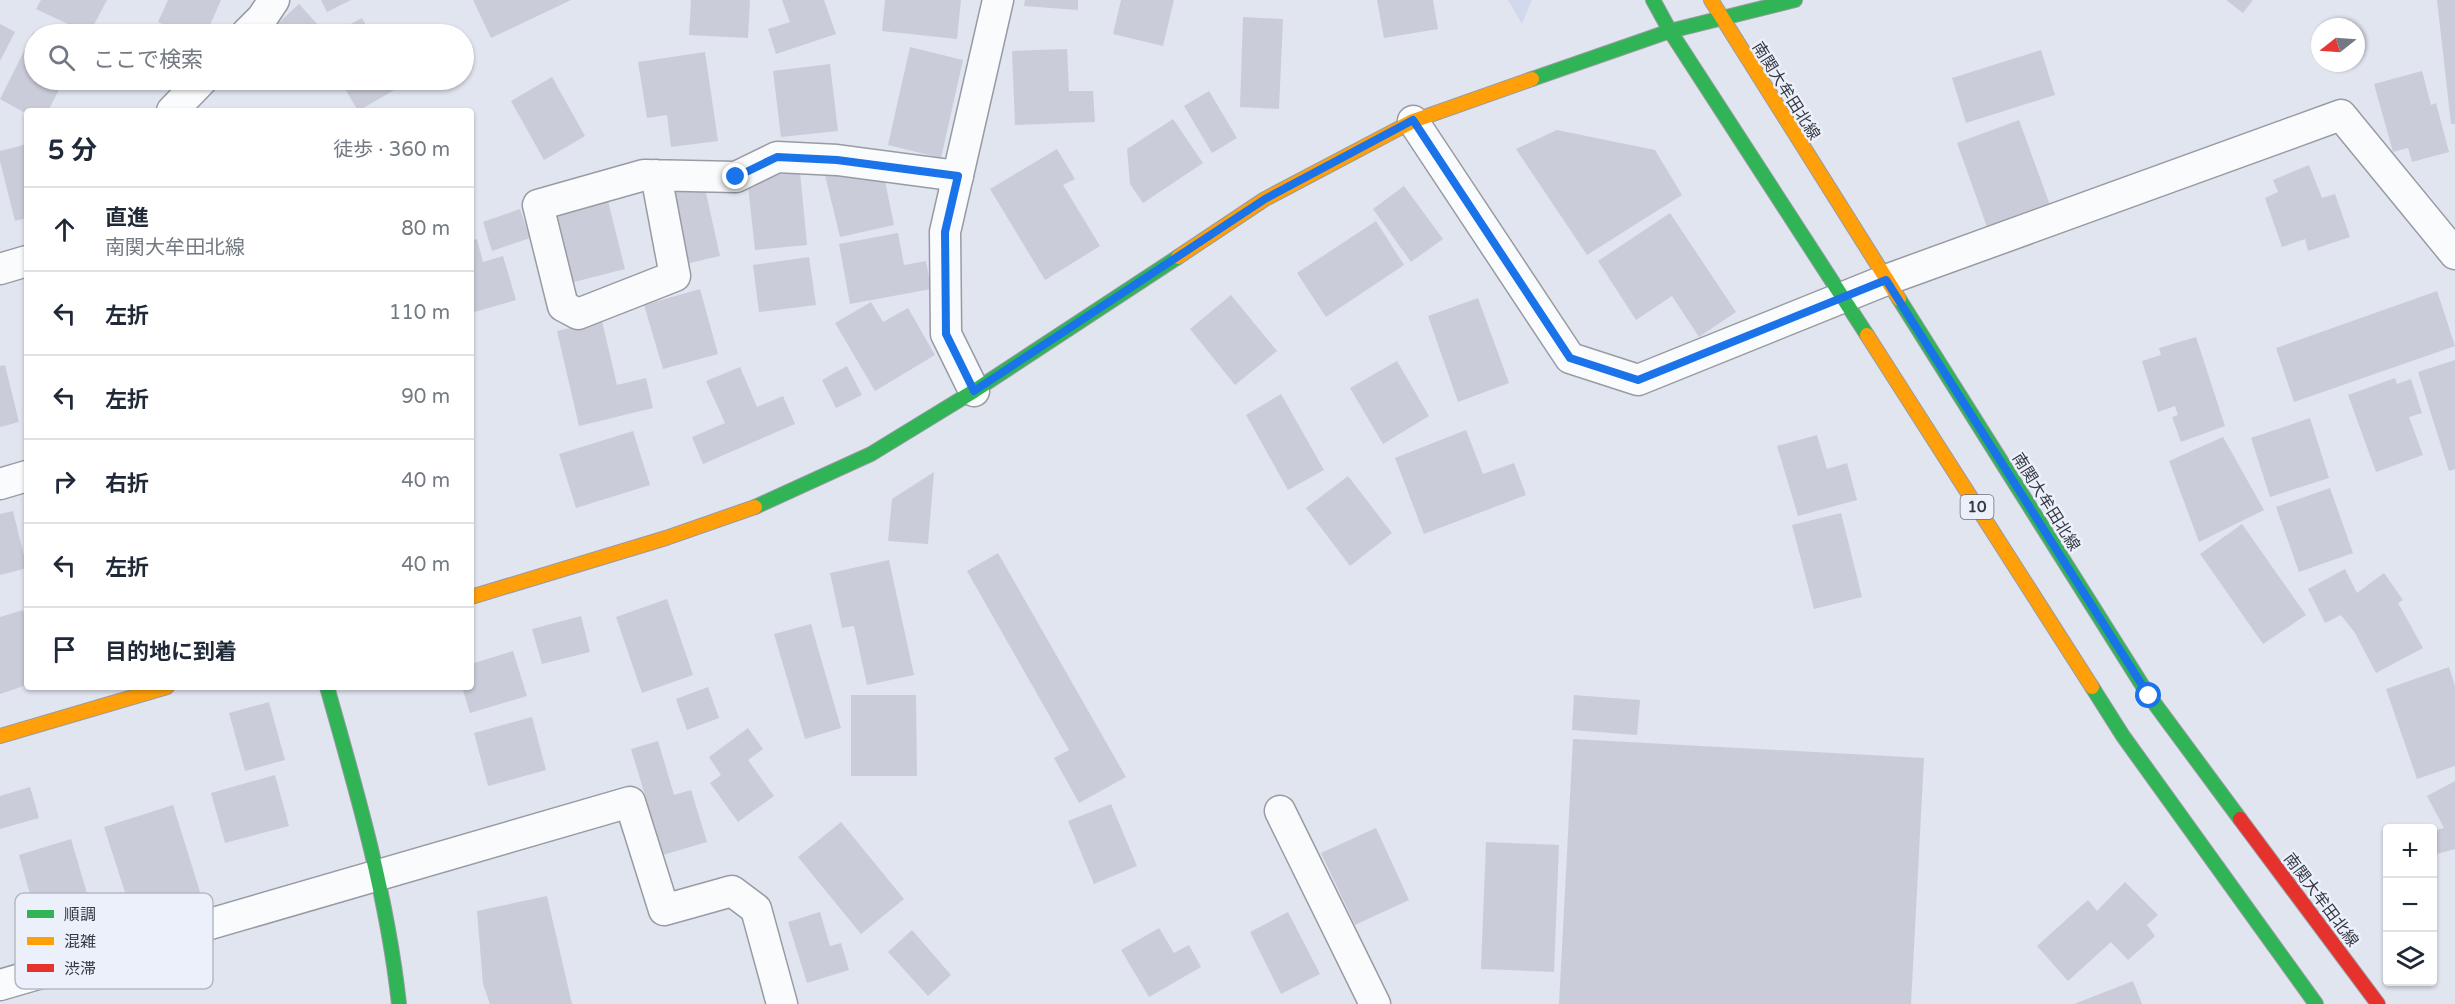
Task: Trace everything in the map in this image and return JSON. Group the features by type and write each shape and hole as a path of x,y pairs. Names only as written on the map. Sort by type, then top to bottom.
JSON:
{"main road":[{"name":"10","path":"1653,0 1670,31 1844,297 2123,736 2316,1004"},
{"name":"南関大牟田北線","path":"1711,0 2149,696 2378,1004"},
{"path":"474,596 759,506 871,454 974,391 1265,199 1413,120 1670,31 1795,0"},
{"path":"0,735 157,690"},
{"path":"328,690 377,874 396,968 399,1004"}],"street":[{"path":"256,24 274,0"},
{"path":"974,391 946,334 945,232 998,0"},
{"path":"175,108 192,90"},
{"path":"1413,120 1570,358 1638,380 1886,280 2341,115 2455,254"},
{"path":"656,175 675,276 578,314 563,306 538,205 644,175 656,175 736,177 777,157 837,160 958,176"},
{"path":"0,269 24,262"},
{"path":"0,484 24,477"},
{"path":"213,922 630,802 664,910 732,891 756,909 782,1004"},
{"path":"1280,811 1375,1004"},
{"path":"0,985 15,981"}],"shaded area":[{"path":"1508,0 1532,0 1522,24"}],"building":[{"path":"41,0 107,0 94,24 68,24 36,9"},
{"path":"168,0 221,0 210,24 163,24 158,22"},
{"path":"321,0 351,0 327,12"},
{"path":"473,0 571,0 491,38"},
{"path":"691,0 750,0 748,38 689,35"},
{"path":"782,0 824,0 836,34 776,54 768,29 790,22"},
{"path":"885,0 961,0 957,39 882,31"},
{"path":"1025,0 1078,0 1078,10 1024,6"},
{"path":"1121,0 1174,0 1163,46 1113,34"},
{"path":"1377,0 1433,0 1438,29 1384,38"},
{"path":"2226,0 2253,0 2243,13"},
{"path":"2437,0 2455,0 2455,124 2451,124"},
{"path":"299,4 317,24 277,24"},
{"path":"1243,17 1283,19 1279,109 1240,107"},
{"path":"362,18 365,24 351,24"},
{"path":"0,24 15,32 0,61"},
{"path":"910,47 963,60 941,158 888,145"},
{"path":"1067,49 1069,91 1093,91 1095,122 1015,125 1012,51"},
{"path":"2041,50 2055,95 1966,123 1952,78"},
{"path":"24,51 24,90 59,90 50,108 24,108 24,112 0,99"},
{"path":"705,52 718,141 671,147 667,115 647,118 638,62"},
{"path":"830,64 838,131 781,137 773,71"},
{"path":"2422,71 2431,105 2436,103 2449,152 2412,162 2408,148 2393,152 2374,84"},
{"path":"552,77 585,136 544,160 511,101"},
{"path":"346,90 394,90 363,108 356,108"},
{"path":"1209,91 1237,138 1212,153 1184,106"},
{"path":"1173,119 1203,163 1143,203 1130,184 1127,149"},
{"path":"2019,120 2050,205 1987,227 1957,143"},
{"path":"1557,130 1655,150 1682,195 1587,255 1516,149"},
{"path":"24,145 24,219 15,221 0,161 0,151"},
{"path":"1057,149 1075,179 1063,185 1100,246 1045,280 990,189"},
{"path":"2309,165 2322,198 2335,194 2350,237 2308,251 2305,239 2282,247 2265,198 2278,192 2273,180"},
{"path":"824,171 884,176 894,225 840,237"},
{"path":"800,172 807,245 755,250 747,177"},
{"path":"704,184 720,256 681,265 665,193"},
{"path":"1404,186 1443,239 1411,262 1373,209"},
{"path":"606,193 625,269 566,284 547,208"},
{"path":"520,209 530,238 492,251 483,222"},
{"path":"1670,213 1736,312 1699,337 1672,296 1636,320 1598,261"},
{"path":"1376,221 1404,265 1326,317 1297,273"},
{"path":"898,233 904,265 926,261 931,289 850,304 839,244"},
{"path":"477,239 483,262 503,256 516,300 474,312 474,240"},
{"path":"809,257 816,305 759,312 753,265"},
{"path":"700,289 718,354 663,369 644,305"},
{"path":"2437,291 2455,346 2294,402 2276,348"},
{"path":"1231,295 1277,351 1235,385 1190,329"},
{"path":"1478,298 1509,383 1458,402 1428,316"},
{"path":"871,302 883,322 908,308 935,355 875,391 835,323"},
{"path":"602,321 617,385 646,378 653,408 579,426 557,331"},
{"path":"2196,337 2225,426 2181,442 2172,417 2178,415 2175,406 2158,412 2142,361 2161,355 2159,348"},
{"path":"2455,360 2455,469 2449,471 2418,372"},
{"path":"1397,361 1429,416 1383,444 1350,388"},
{"path":"5,365 19,422 0,427 0,366"},
{"path":"847,366 862,395 836,408 822,380"},
{"path":"740,367 757,407 783,396 795,424 703,464 692,437 725,423 706,381"},
{"path":"2395,378 2397,384 2411,379 2422,413 2409,417 2423,455 2376,472 2348,395"},
{"path":"1281,394 1324,470 1288,490 1246,415"},
{"path":"2310,418 2329,478 2270,497 2251,438"},
{"path":"1466,430 1483,474 1514,463 1526,495 1424,534 1395,458"},
{"path":"633,431 650,485 576,508 559,454"},
{"path":"1817,435 1827,469 1847,463 1857,500 1798,516 1777,446"},
{"path":"2223,437 2264,510 2199,542 2169,461"},
{"path":"934,472 928,544 888,541 892,499"},
{"path":"1348,476 1392,533 1350,566 1306,508"},
{"path":"2330,488 2353,553 2299,572 2276,507"},
{"path":"13,511 24,556 24,569 0,575 0,514"},
{"path":"1841,513 1862,597 1814,609 1792,525"},
{"path":"2242,524 2306,615 2263,644 2200,554"},
{"path":"998,553 1126,777 1079,803 1054,758 1069,750 967,571"},
{"path":"889,560 914,675 867,685 854,626 842,628 830,573"},
{"path":"2345,569 2357,593 2384,573 2403,600 2398,603 2423,648 2376,673 2355,633 2341,615 2325,623 2308,589"},
{"path":"667,599 693,675 642,693 616,617"},
{"path":"23,610 24,613 24,686 0,694 0,617"},
{"path":"581,616 590,652 542,664 532,629"},
{"path":"811,624 841,728 805,739 774,634"},
{"path":"513,651 527,696 470,713 463,690 474,690 474,663"},
{"path":"2449,667 2455,686 2455,766 2417,779 2386,689"},
{"path":"708,687 719,718 687,730 676,699"},
{"path":"851,695 916,695 917,776 851,776"},
{"path":"1574,695 1640,700 1637,735 1572,730"},
{"path":"269,702 285,760 245,771 229,713"},
{"path":"532,717 546,770 488,786 474,733"},
{"path":"748,728 763,749 748,760 774,796 738,822 710,783 721,775 709,757"},
{"path":"1573,739 1924,758 1911,1004 1559,1004"},
{"path":"658,741 674,795 691,790 707,842 663,855 631,749"},
{"path":"275,775 289,826 225,843 211,793"},
{"path":"2455,781 2455,849 2437,854 2437,830 2444,828 2427,796"},
{"path":"30,787 39,818 0,829 0,796"},
{"path":"1111,804 1137,866 1094,884 1068,821"},
{"path":"173,805 200,892 125,893 104,827"},
{"path":"841,822 904,899 861,934 798,857"},
{"path":"1376,828 1409,900 1355,925 1321,853"},
{"path":"71,839 87,893 30,893 19,855"},
{"path":"1486,842 1559,845 1554,972 1481,969"},
{"path":"2125,882 2158,915 2147,925 2155,936 2128,960 2111,942 2068,981 2037,946 2088,900 2097,911"},
{"path":"547,896 572,1004 490,1004 483,984 477,911"},
{"path":"820,912 830,946 841,943 849,970 807,983 788,922"},
{"path":"1288,912 1320,974 1281,994 1250,932"},
{"path":"1159,928 1174,953 1189,945 1201,967 1149,997 1121,950"},
{"path":"912,930 951,975 928,996 888,952"},
{"path":"2133,981 2142,1004 2074,1004"}],"traffic: fast":[{"path":"1653,0 1670,31 1867,335"},
{"path":"1532,79 1670,31 1795,0"},
{"path":"755,507 871,454 974,391 1178,257"},
{"path":"1899,299 2149,696 2240,819"},
{"path":"2092,687 2123,736 2316,1004"},
{"path":"328,690 379,883 399,1004"}],"traffic: slow":[{"path":"1711,0 1899,299"},
{"path":"1178,257 1265,199 1413,121 1532,79"},
{"path":"1867,335 2092,687"},
{"path":"474,596 666,538 755,507"},
{"path":"0,736 157,690"}],"traffic: jam":[{"path":"2240,819 2378,1004"}],"route":[{"path":"736,177 777,157 837,160 958,176 945,232 946,334 974,391 1265,199 1413,120 1570,358 1638,380 1886,280 2149,696"}]}
